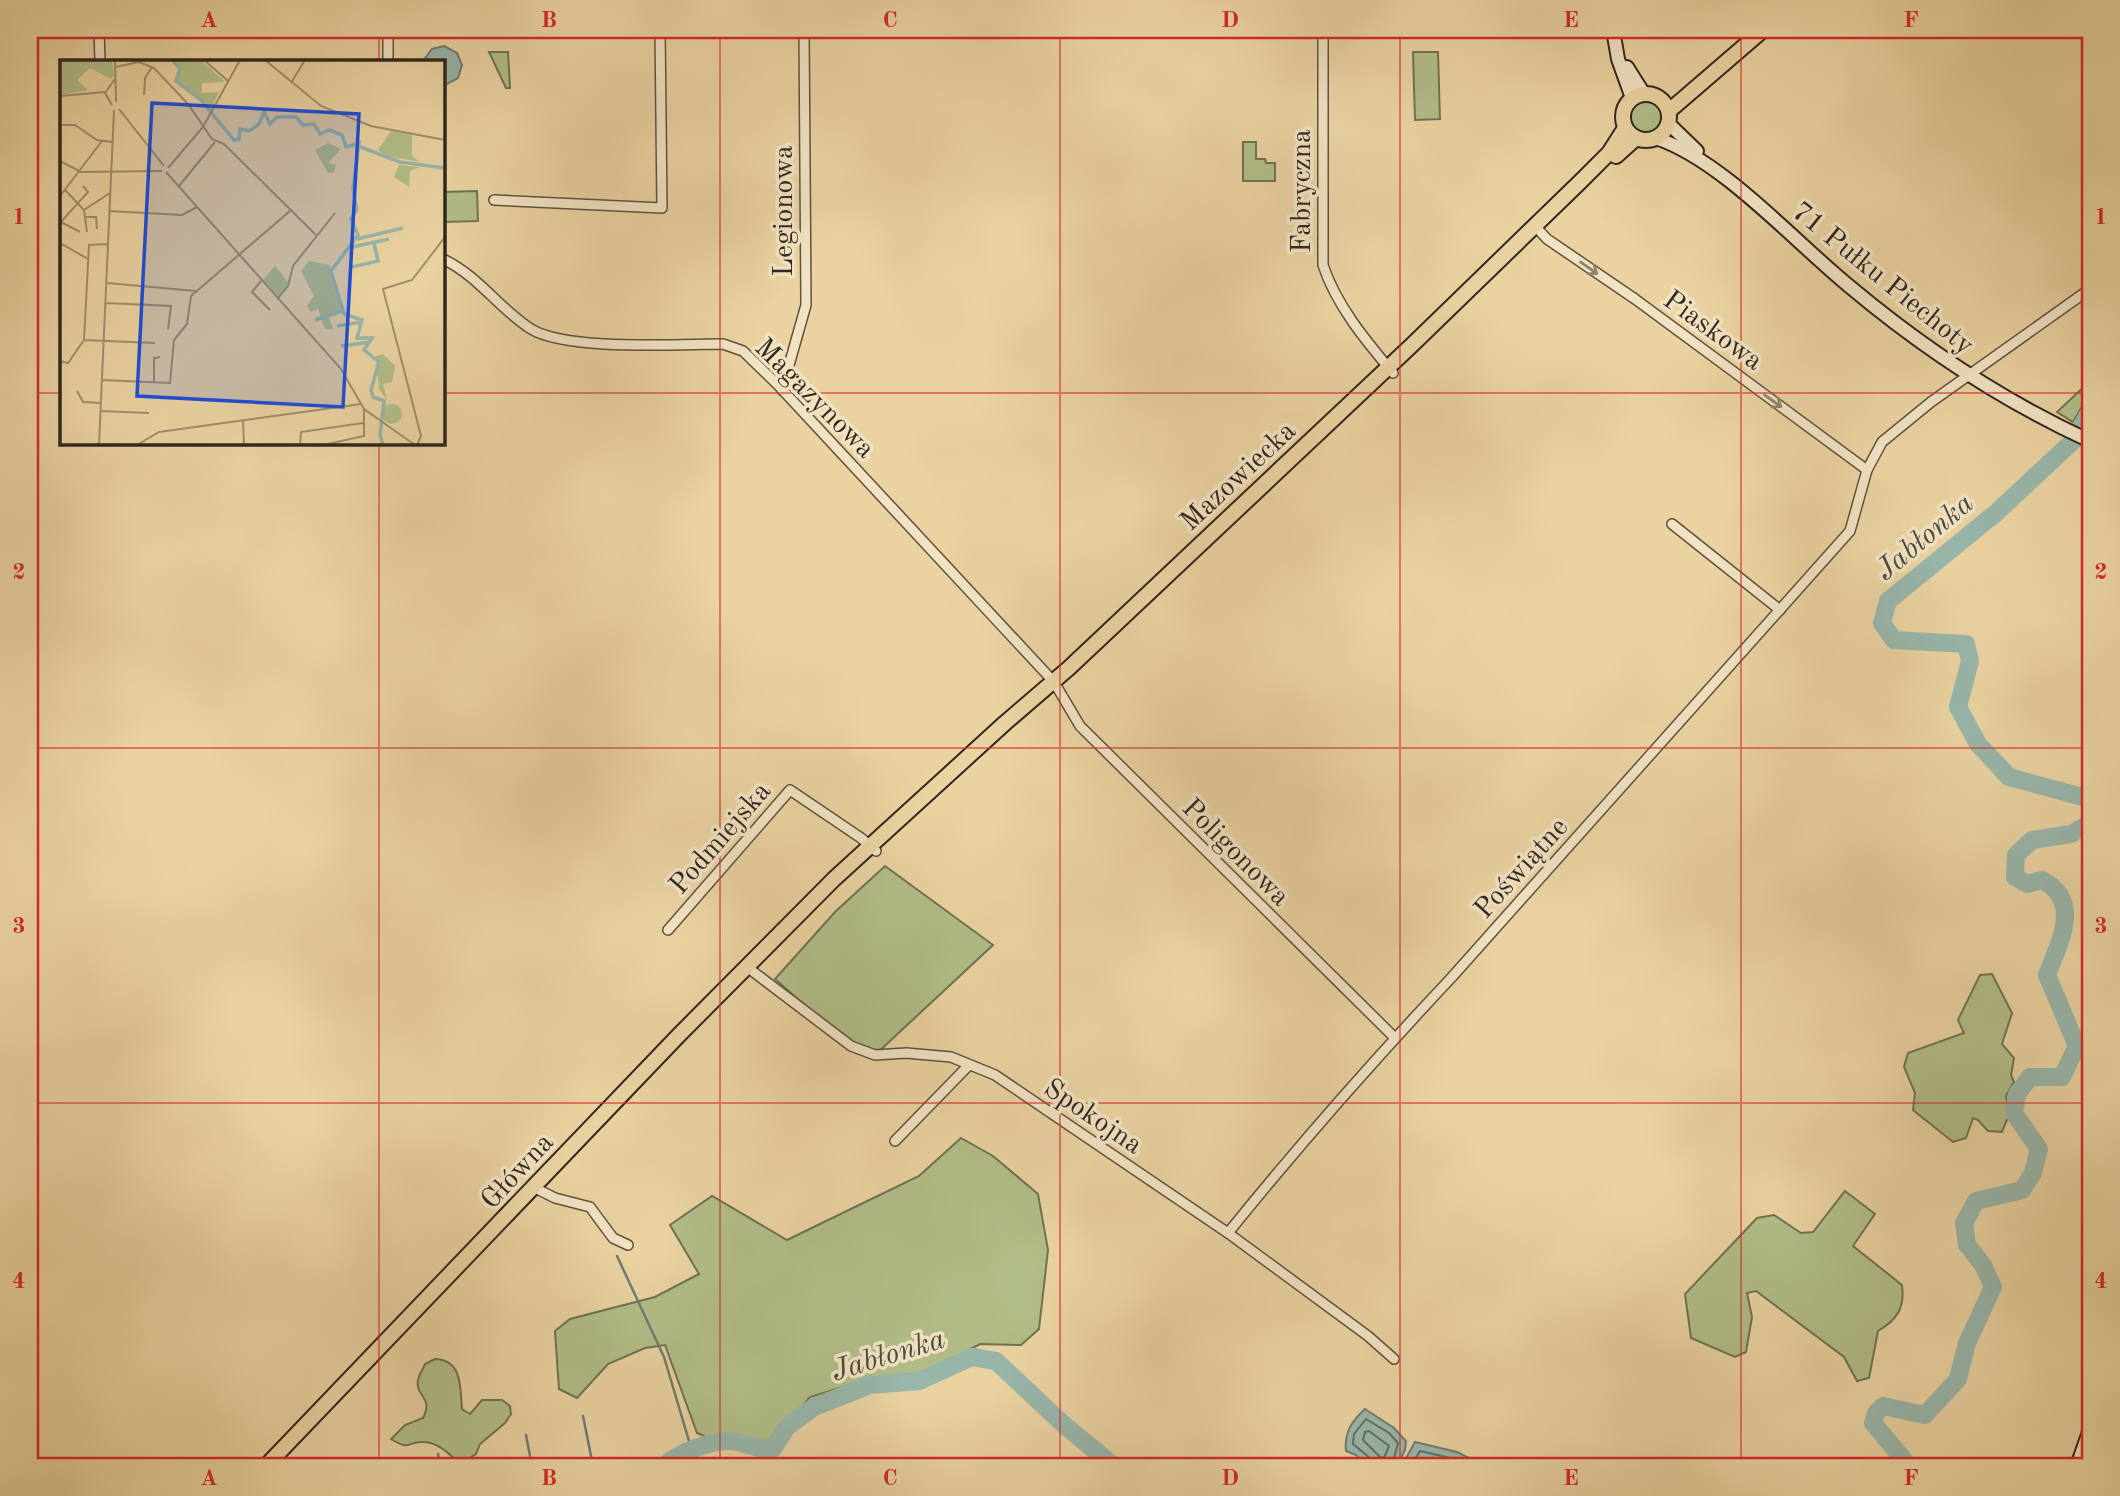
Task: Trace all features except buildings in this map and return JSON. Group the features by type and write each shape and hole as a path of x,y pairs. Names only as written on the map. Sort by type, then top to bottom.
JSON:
{"main road":[{"path":"1753,30 1676,92 1659,98 1638,96 1623,109 1622,119 1630,133 1642,140 1656,138 1664,132 1668,117 1763,30"},
{"path":"1659,98 1668,117"},
{"name":"Mazowiecka","path":"873,849 1173,583 1538,229 1630,133"},
{"name":"Główna","path":"266,1466 747,967 805,910 836,887 873,849"}],"street":[{"path":"99,30 100,60"},
{"path":"388,30 388,60"},
{"path":"494,200 662,208 660,30"},
{"name":"Legionowa","path":"782,390 806,304 804,30"},
{"name":"Fabryczna","path":"1323,30 1323,265 1328,280 1356,326 1390,370"},
{"path":"1614,34 1638,96"},
{"path":"1668,117 1680,136 1731,182"},
{"name":"71 Pułku Piechoty","path":"1656,138 1674,144 1731,182 1896,325 1968,376 2088,440"},
{"name":"Piaskowa","path":"1538,229 1867,470"},
{"name":"Magazynowa","path":"444,260 457,266 488,290 514,317 535,331 578,343 723,345 743,351 1056,685"},
{"name":"Poświątne","path":"1228,1233 1292,1154 1850,531 1867,470 1882,442 1931,402 2090,289"},
{"path":"1672,524 1780,610"},
{"name":"Poligonowa","path":"1056,685 1080,726 1090,737 1395,1038"},
{"name":"Podmiejska","path":"668,930 790,790 873,849"},
{"name":"Spokojna","path":"747,967 851,1046 875,1055 906,1053 951,1057 995,1075 1228,1233 1368,1336 1394,1359"},
{"path":"895,1141 969,1065"},
{"path":"533,1187 555,1198 590,1207 613,1238 628,1245"},
{"path":"2077,1466 2090,1429"}],"green space":[{"path":"489,52 508,52 510,88 506,88"},
{"path":"1413,52 1438,52 1440,119 1415,120"},
{"path":"1646,101 1657,106 1662,117 1657,128 1646,133 1635,128 1630,117 1635,106"},
{"path":"1243,142 1256,142 1256,159 1275,163 1275,181 1243,181"},
{"path":"477,191 478,221 444,222 444,192"},
{"path":"2090,381 2090,393 2073,422 2057,412"},
{"path":"885,866 993,945 875,1055 851,1046 775,979 835,912"},
{"path":"1992,974 2012,1013 2002,1044 2014,1058 2011,1075 2014,1082 2006,1096 2009,1115 2002,1132 1988,1131 1973,1118 1966,1138 1953,1142 1913,1110 1915,1093 1904,1067 1908,1053 1964,1033 1958,1020 1980,975"},
{"path":"961,1138 993,1156 1038,1194 1048,1250 1039,1329 1021,1345 980,1344 924,1374 859,1382 810,1397 778,1435 766,1443 732,1434 711,1439 697,1433 665,1345 645,1348 608,1364 577,1398 559,1389 555,1331 570,1319 655,1297 699,1274 670,1225 712,1196 787,1240 919,1176"},
{"path":"1845,1191 1875,1214 1853,1246 1902,1285 1901,1307 1895,1318 1878,1331 1869,1378 1857,1381 1844,1357 1756,1291 1747,1293 1752,1317 1746,1352 1735,1357 1691,1338 1685,1294 1757,1218 1774,1215 1801,1233 1813,1232"},
{"path":"435,1359 451,1364 455,1370 460,1384 462,1409 470,1414 482,1400 502,1400 510,1406 511,1414 505,1423 480,1444 476,1454 466,1460 456,1460 432,1444 417,1442 405,1445 391,1439 405,1425 423,1418 426,1406 418,1380 425,1364"}],"water":[{"path":"444,46 457,53 462,65 458,78 444,85 444,60 424,60 432,49"},
{"path":"1365,1409 1394,1428 1406,1441 1405,1450 1397,1466 1367,1466 1356,1455 1346,1451 1346,1438 1350,1427"},
{"path":"1415,1442 1457,1452 1477,1462 1475,1466 1404,1466"}],"waterway":[{"name":"Jabłonka","path":"2090,411 2073,441 1997,512 1888,601 1882,623 1894,640 1966,644 1970,661 1958,707 1978,744 2009,777 2090,799"},
{"name":"Jabłonka","path":"1909,1466 1873,1423 1876,1413 1883,1406 1925,1415 1958,1379 1967,1343 1993,1287 1983,1265 1967,1245 1964,1223 1976,1201 2022,1190 2033,1173 2039,1149 2014,1113 2017,1094 2030,1077 2062,1077 2077,1046 2047,975 2062,936 2065,911 2062,899 2042,880 2027,884 2015,877 2016,855 2032,840 2071,834 2090,823"},
{"path":"617,1256 664,1357 692,1451"},
{"name":"Jabłonka","path":"664,1466 686,1452 722,1441 773,1449 787,1427 814,1407 870,1385 919,1381 972,1357 996,1361 1063,1424 1114,1466"},
{"path":"583,1416 593,1466"},
{"path":"526,1435 532,1466"},
{"path":"438,1454 440,1466"}]}
